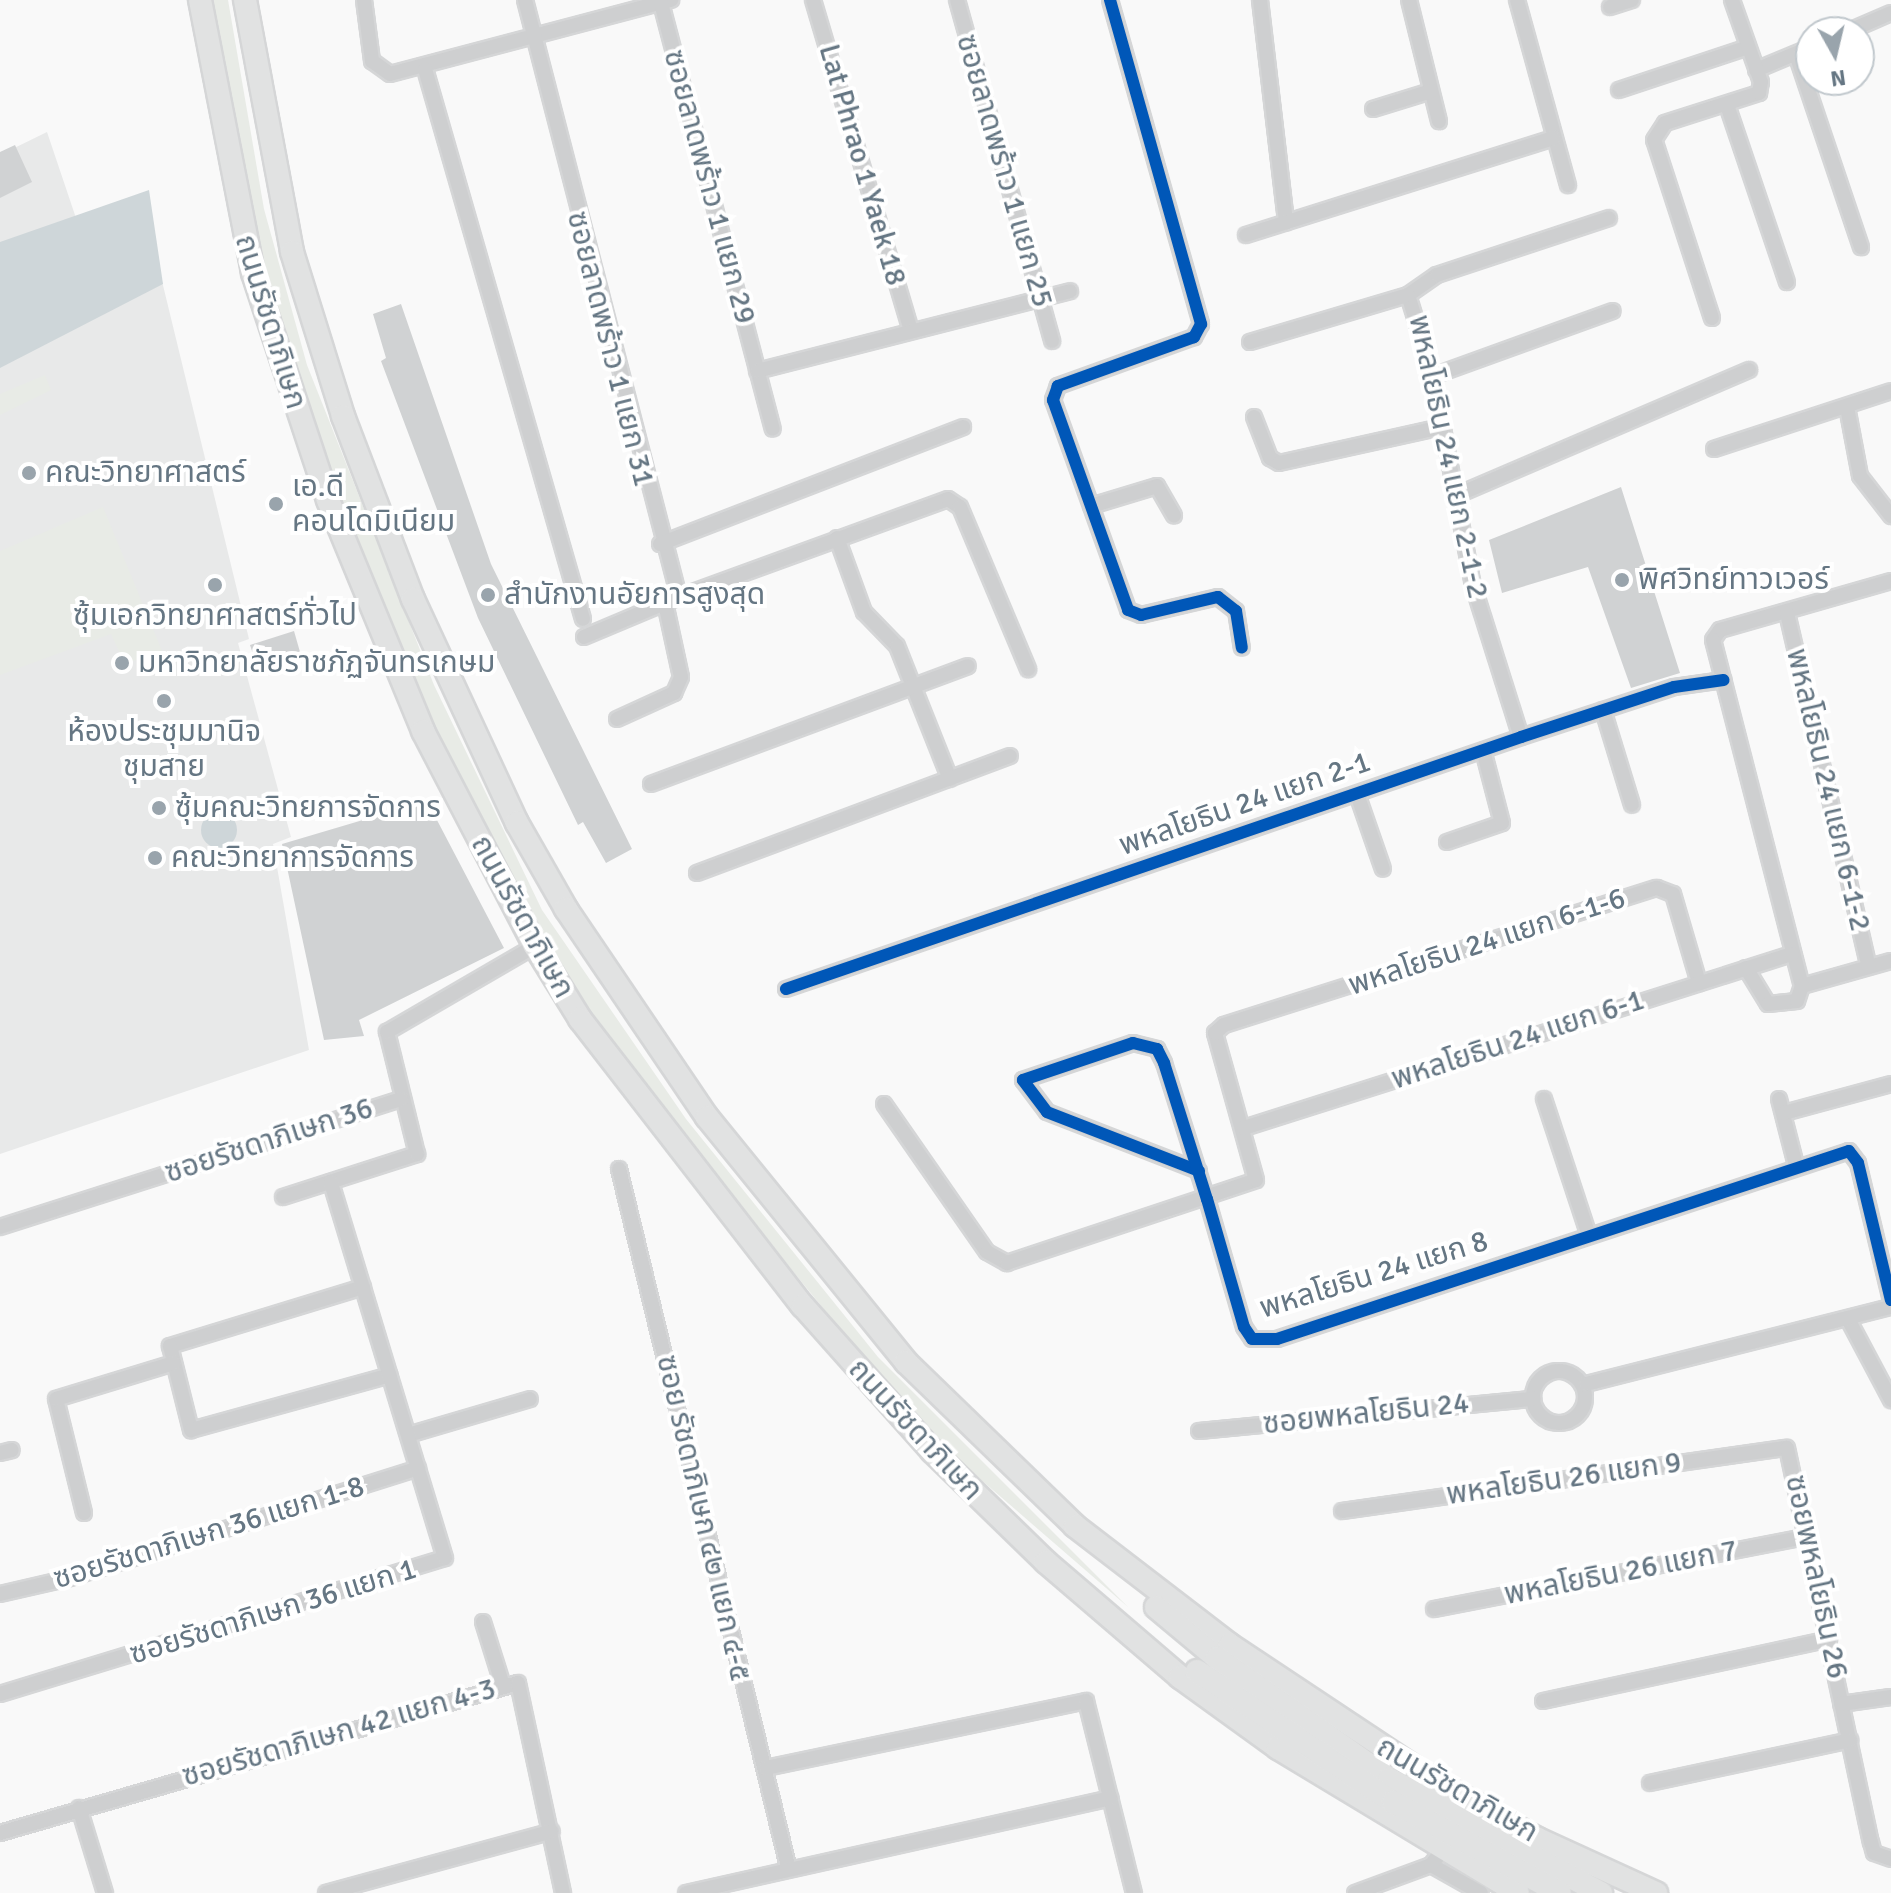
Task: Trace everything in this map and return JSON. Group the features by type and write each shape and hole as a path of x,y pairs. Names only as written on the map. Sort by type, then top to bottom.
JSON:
{"main road":[{"name":"ถนนรัชดาภิเษก","path":"200,0 237,214 284,379 423,731 535,946 632,1092 803,1306 932,1451 1046,1562 1226,1711 1436,1859 1518,1893"},
{"name":"ถนนรัชดาภิเษก","path":"245,0 275,174 317,337 413,599 517,823 645,1032 769,1199 906,1362 1163,1613 1269,1697 1445,1813 1601,1893"},
{"name":"ถนนรัชดาภิเษก","path":"1075,1526 1230,1645 1430,1778 1538,1839 1656,1893"},
{"name":"ถนนรัชดาภิเษก","path":"1046,1562 1393,1802 1560,1893"}],"street":[{"path":"364,0 377,70 425,69 666,2"},
{"name":"ซอยลาดพร้าว 1 แยก 31","path":"525,0 530,41 672,600 681,677 674,693 617,719"},
{"name":"Lat Phrao 1 Yaek 18","path":"813,0 911,330"},
{"name":"ซอยลาดพร้าว 1 แยก 25","path":"957,0 1052,341"},
{"path":"1110,0 1201,324 1194,337 1052,392 1128,610 1141,615 1218,597 1236,611 1242,648"},
{"path":"1260,0 1286,222"},
{"path":"1517,0 1568,185"},
{"path":"1610,7 1632,0"},
{"path":"1712,318 1654,140 1665,123 1759,93 1756,70 1732,0"},
{"path":"1886,0 1891,13"},
{"path":"1412,1 1439,121"},
{"name":"ซอยลาดพร้าว 1 แยก 29","path":"666,2 773,429"},
{"path":"1619,90 1748,47"},
{"path":"1756,70 1795,54"},
{"path":"425,69 583,619"},
{"path":"1373,109 1431,91"},
{"path":"1810,96 1861,247"},
{"path":"1727,105 1787,282"},
{"path":"1246,235 1554,138"},
{"name":"พหลโยธิน 24 แยก 2-1-2","path":"1521,737 1473,585 1433,376 1408,295 1437,275 1609,218"},
{"path":"757,371 1070,291"},
{"path":"1250,342 1408,295"},
{"path":"1433,376 1613,311"},
{"path":"1455,496 1749,370"},
{"path":"1714,449 1891,391"},
{"path":"1847,407 1860,476 1891,516"},
{"path":"1254,417 1270,458 1279,463 1442,427"},
{"path":"660,544 963,427"},
{"path":"1091,506 1157,486 1174,516"},
{"path":"584,637 672,600 941,500 954,501 1028,669"},
{"path":"837,538 864,612 897,646 950,779"},
{"path":"1746,968 1768,1004 1797,1001 1801,982 1714,634 1891,581"},
{"name":"พหลโยธิน 24 แยก 6-1-2","path":"1787,613 1869,967"},
{"path":"651,784 968,666"},
{"name":"พหลโยธิน 24 แยก 2-1","path":"786,989 1521,737 1674,687 1724,680"},
{"path":"1603,710 1632,805"},
{"path":"1447,842 1502,823 1483,750"},
{"path":"697,873 1010,756"},
{"path":"1357,794 1383,869"},
{"name":"พหลโยธิน 24 แยก 6-1-6","path":"1244,1128 1215,1033 1224,1025 1657,888 1673,894 1699,983"},
{"name":"ซอยรัชดาภิเษก 36","path":"0,1227 401,1099 387,1039 391,1027 535,946"},
{"name":"พหลโยธิน 24 แยก 6-1","path":"1244,1128 1792,954"},
{"path":"1801,982 1891,961"},
{"name":"พหลโยธิน 24 แยก 8","path":"1199,1171 1065,1120 1034,1101 1023,1080 1146,1043 1164,1063 1199,1171 1252,1339 1277,1339 1588,1233 1796,1165 1849,1151 1856,1156 1891,1300"},
{"path":"1796,1165 1781,1106 1891,1084"},
{"path":"283,1197 417,1154 401,1099"},
{"path":"1544,1099 1588,1233"},
{"path":"884,1104 997,1260 1017,1261 1256,1180 1244,1128"},
{"name":"ซอย รัชดาภิเษก ๔๒ แยก ๔-๕","path":"619,1169 756,1749 766,1768 788,1866"},
{"name":"ซอยรัชดาภิเษก 36 แยก 1","path":"0,1694 445,1558 331,1182"},
{"path":"363,1287 170,1346 194,1431 390,1375"},
{"path":"1586,1384 1582,1407 1568,1421 1549,1421 1533,1399 1548,1374 1568,1374 1586,1384 1891,1307"},
{"path":"1848,1319 1891,1400"},
{"path":"84,1513 56,1399 174,1363"},
{"path":"408,1435 530,1399"},
{"name":"ซอยพหลโยธิน 24","path":"1199,1431 1533,1399"},
{"name":"พหลโยธิน 26 แยก 9","path":"1342,1511 1787,1448"},
{"name":"ซอยพหลโยธิน 26","path":"1787,1448 1809,1536 1841,1704 1891,1697"},
{"name":"ซอยรัชดาภิเษก 36 แยก 1-8","path":"0,1594 70,1578 418,1468"},
{"name":"พหลโยธิน 26 แยก 7","path":"1434,1609 1809,1536"},
{"path":"483,1622 503,1686"},
{"path":"1543,1701 1829,1639"},
{"name":"ซอยรัชดาภิเษก 42 แยก 4-3","path":"0,1833 518,1683 563,1893"},
{"path":"766,1768 1086,1701 1134,1893"},
{"path":"1841,1704 1874,1853 1891,1859"},
{"path":"1650,1783 1850,1740"},
{"path":"686,1893 788,1866 1111,1798"},
{"path":"79,1808 105,1893"},
{"path":"326,1893 552,1831"},
{"path":"1355,1893 1436,1859 1481,1893"}],"shaded area":[{"path":"212,0 228,0 264,209 307,365 434,685 542,910 686,1119 878,1357 1128,1607 920,1427 623,1063 554,961 471,809 386,623 328,472 270,303 236,154"},
{"name":"มหาวิทยาลัยราชภัฏจันทรเกษม","path":"47,132 77,221 143,203 249,639 238,643 291,837 273,844 309,1050 0,1154 0,155"},
{"path":"149,190 163,284 0,368 0,242"},
{"path":"45,375 51,390 0,415 0,394"},
{"path":"103,507 162,651 125,664 111,634 0,675 0,551"},
{"path":"219,812 232,817 237,830 232,843 219,848 206,843 201,830 206,817"}],"building":[{"path":"15,145 32,182 0,198 0,152"},
{"name":"สำนักงานอัยการสูงสุด","path":"401,304 491,564 632,849 606,863 583,822 578,825 478,618 381,361 386,358 373,314"},
{"name":"พิศวิทย์ทาวเวอร์","path":"1621,487 1680,673 1631,688 1588,567 1502,593 1489,540"},
{"path":"294,631 302,659 259,672 250,645"},
{"path":"427,801 504,948 359,1020 364,1036 324,1040 282,844"}],"cycle path":[{"path":"1110,0 1201,324 1194,337 1058,386 1053,400 1128,610 1141,615 1218,597 1236,611 1242,648"},
{"path":"786,989 1521,737 1674,687 1724,680"},
{"path":"1199,1171 1047,1112 1023,1080 1133,1043 1157,1049 1164,1063 1207,1199 1244,1327 1252,1339 1277,1339 1849,1151 1858,1163 1891,1300"}],"place":[{"name":"คณะวิทยาศาสตร์","path":"29,473"},
{"name":"เอ.ดี คอนโดมิเนียม","path":"276,504"},
{"name":"พิศวิทย์ทาวเวอร์","path":"1622,580"},
{"name":"ซุ้มเอกวิทยาศาสตร์ทั่วไป","path":"215,585"},
{"name":"สำนักงานอัยการสูงสุด","path":"488,595"},
{"name":"มหาวิทยาลัยราชภัฏจันทรเกษม","path":"122,663"},
{"name":"ห้องประชุมมานิจ ชุมสาย","path":"164,701"},
{"name":"ซุ้มคณะวิทยการจัดการ","path":"159,808"},
{"name":"คณะวิทยาการจัดการ","path":"155,858"}]}
